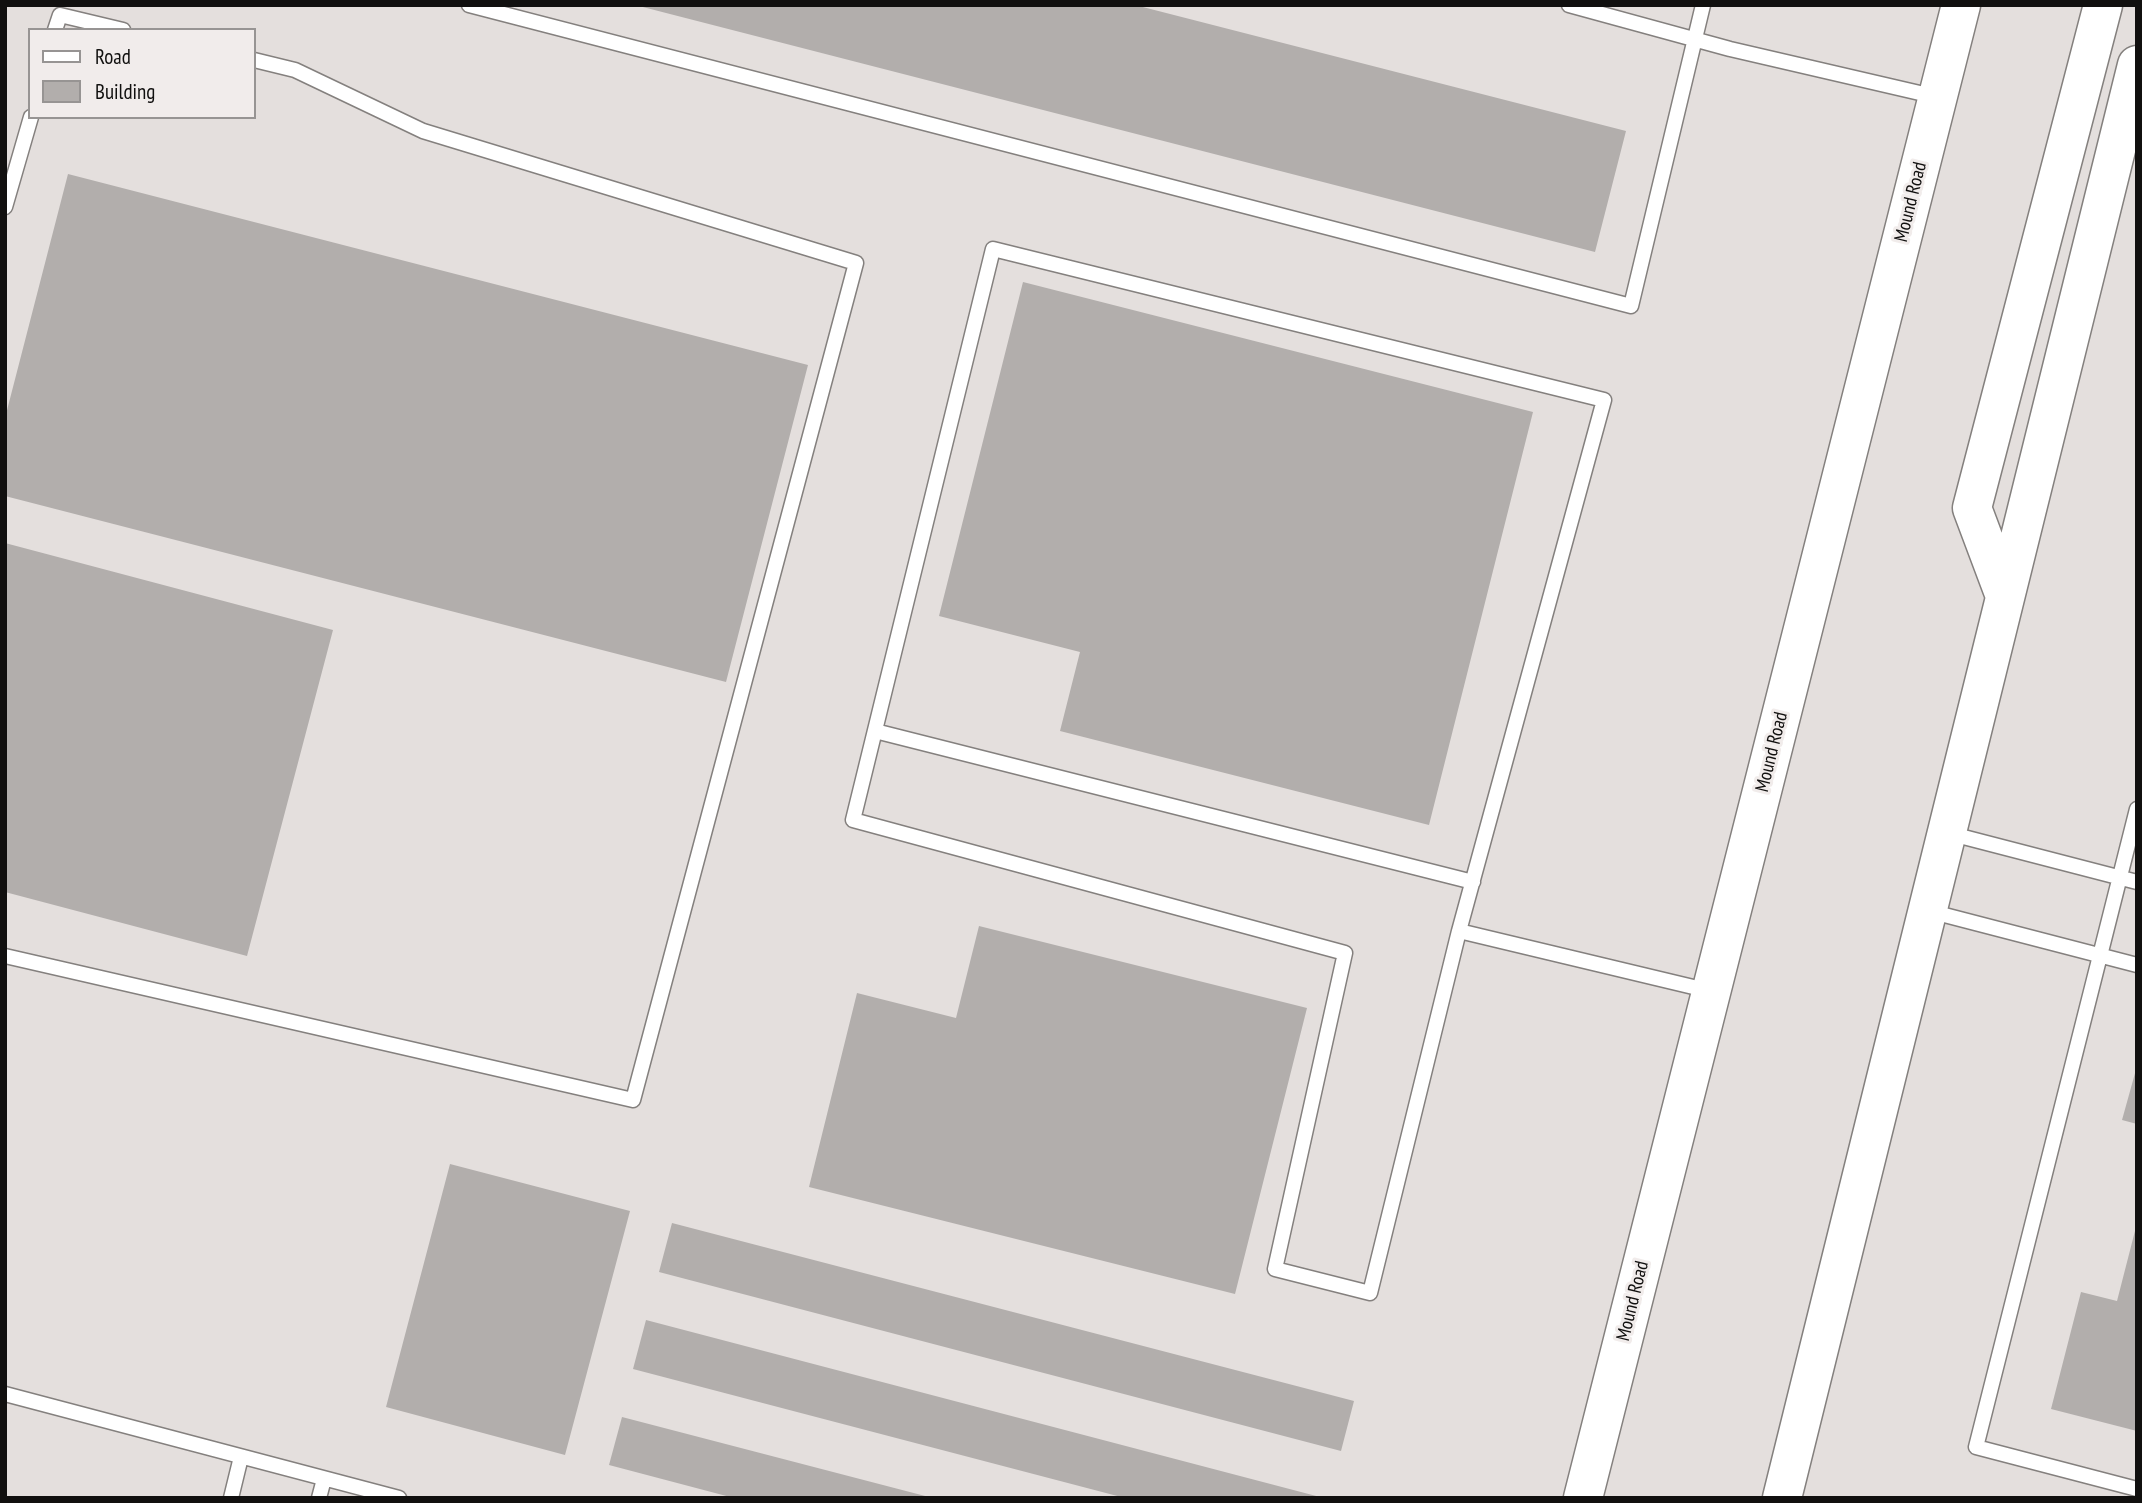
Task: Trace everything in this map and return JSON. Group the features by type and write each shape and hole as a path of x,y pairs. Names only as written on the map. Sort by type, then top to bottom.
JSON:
{"main road":[{"name":"Mound Road","path":"1583,1498 1961,5"},
{"path":"2005,596 1972,508 2103,5"},
{"path":"1782,1498 2137,65"}],"lane":[{"path":"469,5 1631,306 1703,5"},
{"path":"1569,5 1938,97"},
{"path":"56,28 60,15 115,28"},
{"path":"5,956 633,1100 856,263 423,131 295,70 256,60"},
{"path":"5,207 30,119"},
{"path":"993,249 1604,400 1459,931 1370,1293 1275,1269 1345,953 853,820 875,731 993,249"},
{"path":"875,731 1473,883"},
{"path":"2137,809 1976,1447 2137,1489"},
{"path":"1947,833 2137,882"},
{"path":"1927,910 2137,965"},
{"path":"1459,931 1712,991"},
{"path":"5,1394 399,1498"},
{"path":"232,1498 241,1457"},
{"path":"319,1498 324,1479"}],"building":[{"path":"635,5 1135,5 1626,131 1595,252"},
{"path":"68,174 808,365 726,682 5,496 5,418"},
{"path":"1023,282 1533,412 1429,825 1060,731 1080,652 939,616"},
{"path":"5,543 333,630 247,956 5,892"},
{"path":"979,926 1307,1008 1235,1294 809,1187 857,993 956,1018"},
{"path":"2137,1066 2137,1124 2122,1120"},
{"path":"450,1164 630,1211 565,1455 386,1407"},
{"path":"672,1223 1354,1401 1341,1451 659,1272"},
{"path":"2136,1227 2137,1431 2051,1409 2081,1292 2117,1301"},
{"path":"646,1320 1320,1498 1125,1498 633,1369"},
{"path":"622,1417 929,1498 734,1498 609,1465"}]}
